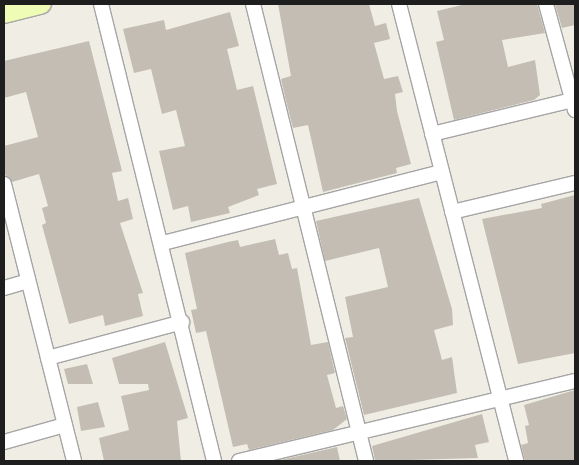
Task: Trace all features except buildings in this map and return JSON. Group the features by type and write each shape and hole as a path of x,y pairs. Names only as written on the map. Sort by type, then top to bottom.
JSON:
{"street":[{"path":"4,13 41,4"},
{"path":"101,4 163,243 214,461"},
{"path":"253,4 302,209 366,461"},
{"path":"399,4 516,461"},
{"path":"432,134 574,105 546,4"},
{"path":"163,243 441,172"},
{"path":"452,212 575,183"},
{"path":"4,184 74,461"},
{"path":"4,288 28,281"},
{"path":"48,358 182,322"},
{"path":"239,461 358,430 500,400 575,381"},
{"path":"4,442 65,424"}]}
